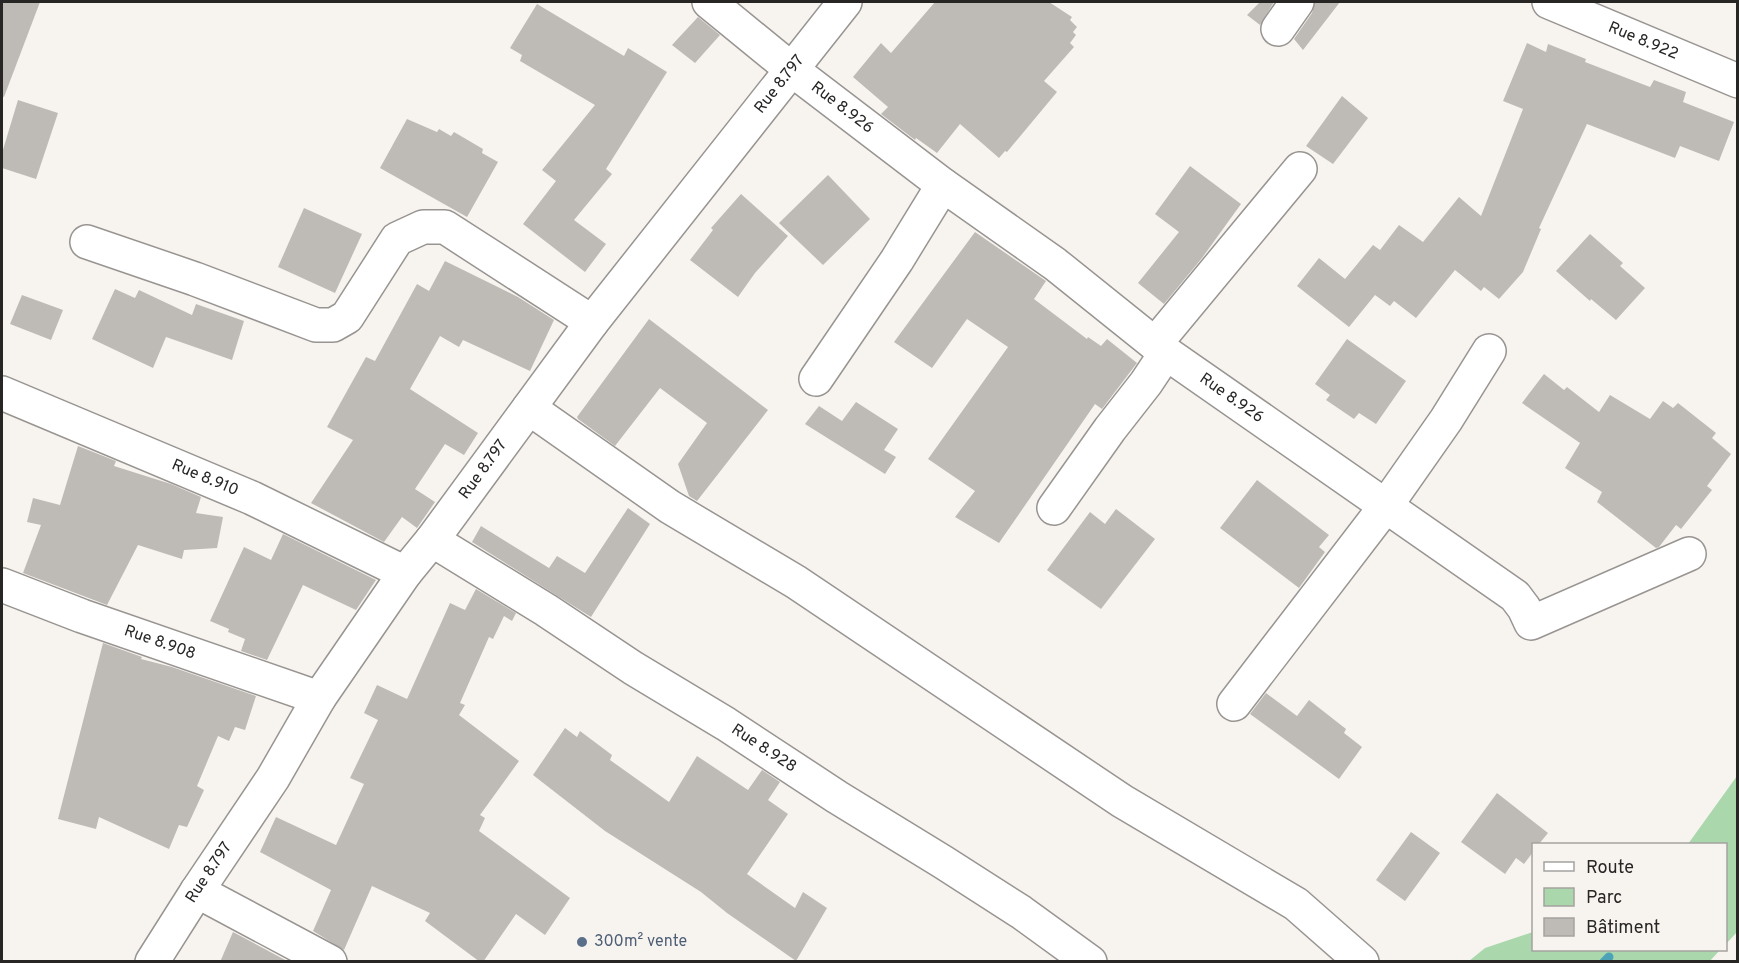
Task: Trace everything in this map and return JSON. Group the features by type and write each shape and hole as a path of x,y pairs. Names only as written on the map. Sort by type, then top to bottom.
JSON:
{"street":[{"name":"Rue 8.926","path":"709,2 791,69 943,185 1055,264 1160,349 1515,596 1531,623 1689,554"},
{"name":"Rue 8.797","path":"153,962 196,891 273,778 320,698 405,573 432,540 592,322 845,2"},
{"path":"1278,28 1297,2"},
{"name":"Rue 8.922","path":"1549,2 1737,81"},
{"path":"1054,508 1146,383 1160,349 1300,169"},
{"path":"816,379 897,260 943,185"},
{"path":"87,242 195,279 316,325 333,325 347,317 397,239 423,226 445,227 592,322"},
{"path":"1234,704 1386,507 1446,420 1489,351"},
{"name":"Rue 8.910","path":"2,393 252,498 405,573"},
{"path":"529,408 670,507 796,582 1122,801 1296,904 1362,962"},
{"name":"Rue 8.928","path":"432,540 546,610 633,668 726,724 837,797 944,862 1021,912 1090,962"},
{"name":"Rue 8.908","path":"2,585 82,616 320,698"},
{"path":"196,891 330,962"}],"green space":[{"path":"1737,776 1737,932 1727,943 1727,843 1689,843"},
{"path":"1532,932 1532,951 1719,951 1709,962 1469,961 1485,948"}],"building":[{"path":"2,2 40,2 4,97 2,96"},
{"path":"935,2 1049,2 1072,17 1070,20 1077,27 1073,32 1076,35 1070,43 1074,47 1044,81 1057,92 1007,152 1005,151 999,158 960,124 937,153 916,138 915,140 881,114 888,107 853,77 881,43 891,53"},
{"path":"1260,2 1274,2 1260,25 1247,15"},
{"path":"1315,2 1340,2 1303,50 1294,39 1312,13"},
{"path":"537,4 624,56 628,48 667,72 606,169 612,174 574,220 606,244 585,272 523,224 556,181 542,170 595,105 520,61 522,55 510,48"},
{"path":"698,17 720,35 695,63 672,45"},
{"path":"1527,43 1546,52 1548,44 1586,59 1585,62 1650,87 1654,80 1686,92 1683,102 1734,122 1719,161 1680,146 1675,158 1587,124 1539,228 1541,229 1523,272 1499,299 1484,287 1481,291 1455,270 1416,318 1394,301 1390,306 1375,295 1349,327 1297,286 1319,258 1345,279 1373,245 1380,250 1399,225 1423,242 1459,197 1481,216 1523,109 1503,101"},
{"path":"1342,96 1368,118 1333,164 1306,146"},
{"path":"18,100 58,113 36,179 2,168 2,153"},
{"path":"407,119 437,132 439,129 451,136 454,132 483,149 482,153 498,162 467,217 380,168"},
{"path":"1190,166 1241,204 1202,258 1164,304 1138,283 1179,232 1155,214"},
{"path":"828,175 870,219 823,265 779,223"},
{"path":"741,194 788,236 755,273 738,297 690,260 713,230 711,228"},
{"path":"304,208 362,234 335,293 278,267"},
{"path":"975,232 1046,281 1034,299 1087,339 1088,337 1101,346 1107,339 1137,363 1102,409 1095,404 999,543 955,517 975,491 928,459 1008,347 967,319 932,368 894,342"},
{"path":"1590,234 1623,263 1620,266 1645,288 1616,320 1556,271"},
{"path":"445,261 518,297 554,320 530,371 463,340 459,347 440,336 410,389 478,433 464,455 445,444 415,489 435,502 417,528 402,517 384,542 311,503 353,440 327,427 366,357 375,361 417,284 429,291"},
{"path":"115,289 135,298 139,290 192,315 196,304 244,321 232,360 166,337 153,368 92,339"},
{"path":"22,295 63,310 51,340 10,324"},
{"path":"649,319 768,410 697,501 689,496 678,464 707,423 660,388 615,446 577,417"},
{"path":"1347,339 1406,381 1376,424 1359,413 1354,419 1326,400 1330,395 1315,384"},
{"path":"1544,374 1564,390 1567,387 1599,412 1610,395 1650,419 1663,401 1673,408 1678,403 1716,433 1712,438 1731,454 1707,486 1712,490 1681,529 1676,525 1659,547 1656,548 1597,502 1602,492 1565,468 1580,443 1522,403"},
{"path":"856,402 898,429 884,450 896,457 885,474 805,424 819,406 842,421"},
{"path":"78,446 116,461 114,466 171,484 201,497 196,513 223,517 217,548 184,550 182,559 138,545 107,605 23,573 41,525 27,522 33,498 60,505"},
{"path":"1257,480 1329,535 1319,547 1325,552 1299,588 1220,528"},
{"path":"628,508 650,524 591,617 472,542 481,526 549,568 557,556 585,573"},
{"path":"1116,509 1155,539 1101,609 1047,570 1090,512 1105,524"},
{"path":"283,534 376,580 356,610 303,585 267,660 241,651 245,639 210,621 244,547 271,560"},
{"path":"476,589 516,613 512,621 504,616 493,639 489,637 460,703 465,705 459,715 519,761 480,815 485,818 479,831 570,898 545,935 516,914 483,962 480,962 425,921 430,913 372,886 344,950 313,931 331,890 260,852 276,817 336,845 364,784 350,778 378,720 364,713 377,685 407,699 450,603 465,610"},
{"path":"103,643 142,657 141,659 172,667 256,696 245,730 235,727 229,741 218,736 197,786 204,790 187,827 179,825 169,849 99,817 96,829 58,819"},
{"path":"1266,693 1297,716 1309,700 1346,729 1344,733 1362,747 1339,779 1250,714"},
{"path":"565,728 577,737 580,731 612,755 610,760 669,802 697,756 748,790 762,770 780,782 768,800 788,814 747,874 795,908 803,892 827,908 796,961 701,892 605,831 533,775"},
{"path":"1497,793 1548,833 1540,843 1532,843 1532,853 1524,864 1516,858 1505,874 1461,842"},
{"path":"1411,832 1440,853 1405,901 1376,880"},
{"path":"233,932 289,962 220,962"}],"waterway":[{"path":"1604,962 1609,957"}],"place":[{"name":"300m² vente","path":"582,942"}]}
